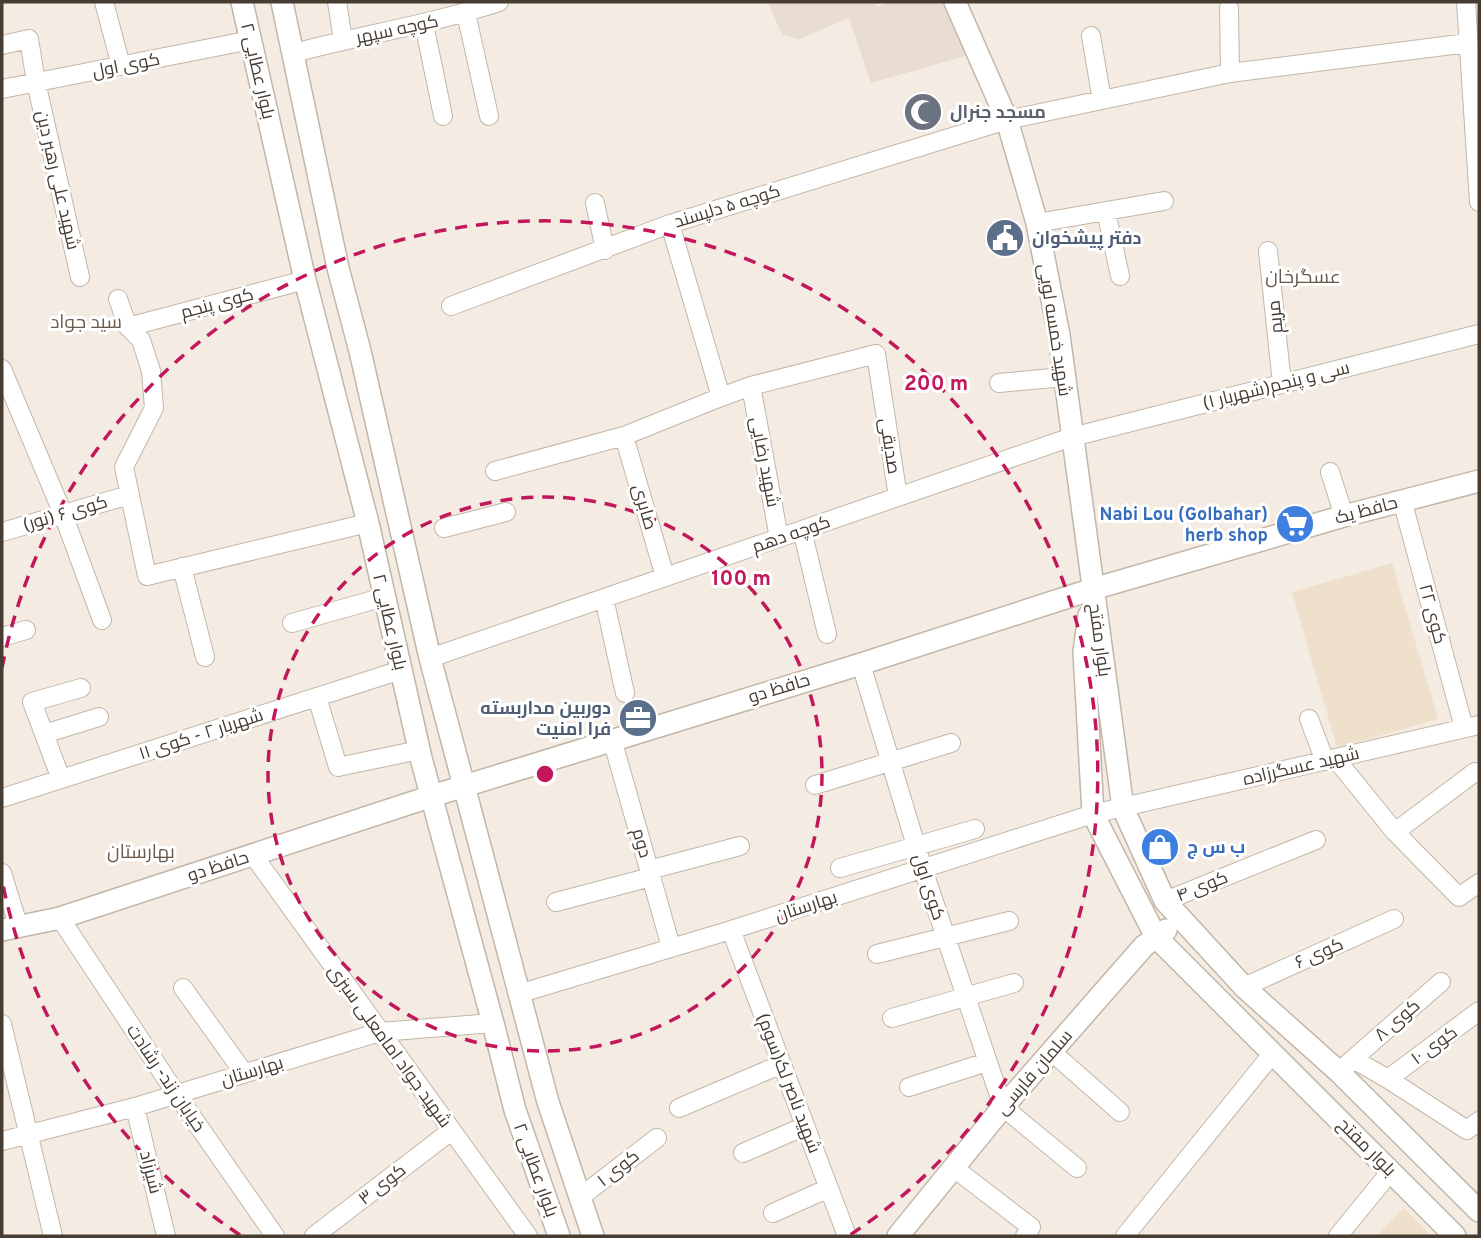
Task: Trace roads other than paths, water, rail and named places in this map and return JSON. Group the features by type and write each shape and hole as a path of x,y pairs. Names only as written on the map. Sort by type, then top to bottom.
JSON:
{"street":[{"path":"104,2 121,66"},
{"name":"بلوار عطایی ۲","path":"242,2 305,280 368,523 417,740 515,1110 559,1236"},
{"name":"بلوار عطایی ۲","path":"282,2 338,268 360,351 430,658 548,1102 593,1236"},
{"path":"337,2 343,40"},
{"name":"کوچه سپهر","path":"294,54 343,40 424,24 461,10 499,2"},
{"name":"شهید خمسه لویی","path":"955,2 1007,120 1037,223 1059,335 1093,589"},
{"path":"1466,2 1479,202"},
{"path":"1229,8 1230,73"},
{"path":"461,10 489,116"},
{"path":"424,24 443,116"},
{"path":"1091,36 1102,100"},
{"name":"شهید علی رهبر دین","path":"2,44 29,40 80,277"},
{"name":"کوی اول","path":"2,89 251,40"},
{"name":"کوچه ۵ دلپسند","path":"451,306 670,224 1007,120 1230,73 1468,43"},
{"path":"1037,223 1164,201"},
{"path":"595,203 606,250"},
{"path":"1106,211 1119,276"},
{"path":"670,224 721,397"},
{"name":"مریم","path":"1268,251 1282,384"},
{"path":"305,280 338,268"},
{"name":"کوی پنجم","path":"128,327 305,280"},
{"path":"118,299 128,327 141,340 151,372 154,408 124,467 147,576 368,523"},
{"name":"سی و پنجم(شهریار ۱)","path":"1072,436 1479,334"},
{"name":"صدیقی","path":"751,386 876,354 898,497"},
{"path":"2,369 63,514 102,620"},
{"path":"999,383 1063,377"},
{"path":"495,471 624,436 751,386"},
{"name":"شهید رضایی","path":"751,386 779,538"},
{"name":"صابری","path":"624,436 665,577"},
{"name":"کوچه دهم","path":"430,658 1072,436"},
{"path":"1330,472 1344,516"},
{"name":"حافظ یک","path":"1093,589 1344,516 1479,481"},
{"name":"کوی ۶ (نور)","path":"2,531 129,495"},
{"name":"کوی ۲۲","path":"1402,500 1472,726"},
{"path":"444,528 506,512"},
{"path":"802,530 827,634"},
{"path":"182,567 205,657"},
{"name":"حافظ دو","path":"10,929 60,918 432,796 861,664 1093,589"},
{"name":"بلوار مفتح","path":"1093,589 1123,808 1165,901 1244,987 1346,1066 1479,1211"},
{"name":"بلوار مفتح","path":"1093,589 1084,652 1093,814 1156,937 1455,1236"},
{"path":"292,623 384,597"},
{"path":"604,598 625,693"},
{"path":"2,638 26,630"},
{"name":"کوی اول","path":"861,664 923,869 1003,1107"},
{"name":"شهریار ۲ - کوی ۱۱","path":"2,798 401,670"},
{"path":"61,779 32,702 81,688"},
{"path":"317,697 338,767 419,739 425,744 435,745 450,734 476,769 505,774"},
{"path":"44,734 99,717"},
{"path":"1309,719 1330,759 1395,832 1459,897 1479,883"},
{"name":"شهید عسگرزاده","path":"1093,814 1472,726"},
{"name":"دوم","path":"612,739 671,947"},
{"path":"815,785 951,743"},
{"path":"1395,832 1475,772"},
{"name":"بهارستان","path":"518,995 1093,814"},
{"path":"840,868 975,828"},
{"name":"کوی ۴","path":"1165,901 1316,840"},
{"path":"556,902 740,846"},
{"name":"شهید جواد امامعلی سبزی","path":"253,855 528,1236"},
{"path":"2,873 10,929"},
{"name":"خیابان زند- رشادت","path":"60,918 177,1095 275,1236"},
{"name":"سلمان فارسی","path":"898,1236 1003,1107 1144,946 1181,919"},
{"name":"کوی ۶","path":"1244,987 1394,919"},
{"path":"877,954 1009,921"},
{"name":"شهید ناصر لک(سوم)","path":"731,930 848,1236"},
{"name":"کوی ۸","path":"1346,1066 1441,982"},
{"path":"892,1018 1014,983"},
{"path":"183,988 244,1073"},
{"name":"کوی ۱۰","path":"1388,1079 1479,1011"},
{"name":"بهارستان","path":"2,1141 177,1095 380,1032 494,1023"},
{"path":"2,1024 53,1236"},
{"path":"1052,1052 1120,1112"},
{"path":"1125,1236 1273,1053"},
{"path":"909,1087 987,1062"},
{"path":"679,1108 782,1064"},
{"path":"1346,1066 1388,1079 1467,1130 1479,1121"},
{"path":"515,1110 548,1102"},
{"name":"شیرزاد","path":"135,1107 166,1236"},
{"path":"1003,1107 1077,1168"},
{"path":"743,1153 805,1126"},
{"name":"کوی ۳","path":"314,1236 451,1131"},
{"name":"کوی ۱","path":"579,1198 657,1138"},
{"path":"954,1168 1031,1227 1025,1236"},
{"path":"1338,1236 1391,1171"},
{"path":"773,1213 829,1188"}],"place":[{"name":"مسجد جنرال","path":"923,112"},
{"name":"دفتر پیشخوان","path":"1005,238"},
{"name":"Nabi Lou (Golbahar) herb shop","path":"1295,524"},
{"name":"دوربین مداربسته فرا امنیت","path":"638,718"},
{"name":"ب س ج","path":"1160,847"}],"district":[{"name":"عسگرخان","path":"1303,276"},
{"name":"سید جواد","path":"86,321"},
{"name":"بهارستان","path":"141,851"}]}
